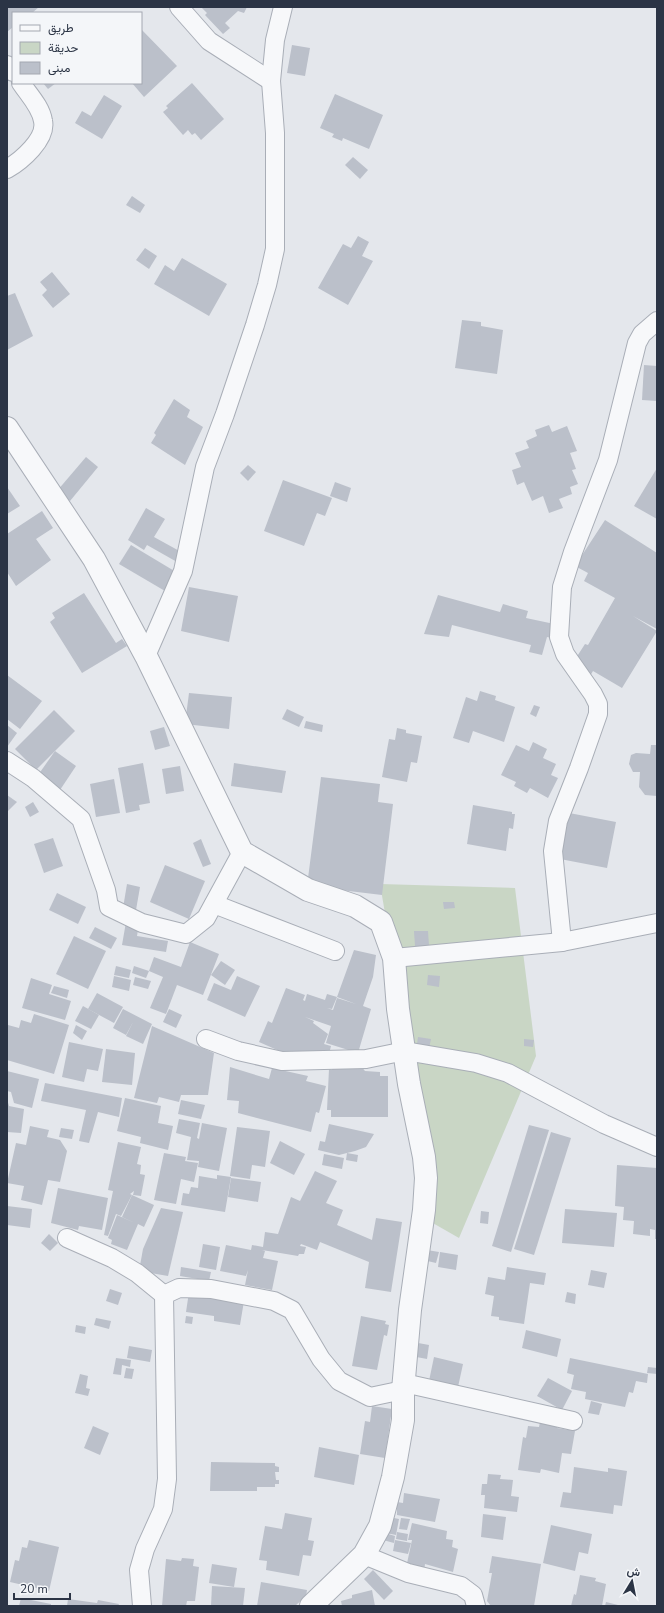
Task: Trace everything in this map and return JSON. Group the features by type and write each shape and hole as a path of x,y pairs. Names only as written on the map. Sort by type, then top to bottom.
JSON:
{"street":[{"path":"179,7 209,41 270,81"},
{"path":"146,656 183,571 204,467 226,414 255,325 267,285 275,249 275,134 270,81 275,40 283,7"},
{"path":"7,169 15,165 30,152 41,136 44,122 39,109 22,84"},
{"path":"562,942 553,851 558,821 598,714 598,704 593,694 564,654 559,637 562,587 573,552 608,460 637,343 642,334 657,321"},
{"path":"7,428 94,559 146,656 242,852 308,890 355,906 381,922 394,958 398,1009 409,1084 424,1157 426,1178 424,1210 410,1310 403,1420 393,1477 380,1526 364,1555 311,1606"},
{"path":"7,760 33,778 81,819 106,890 109,906 142,923 186,934 206,918 242,852"},
{"path":"214,904 335,951"},
{"path":"394,958 562,942 657,923"},
{"path":"206,1039 238,1051 282,1061 366,1059 405,1051 476,1063 508,1073 604,1124 657,1147"},
{"path":"67,1238 112,1258 137,1273 164,1295 167,1479 163,1509 145,1549 139,1570 142,1606"},
{"path":"164,1295 180,1288 211,1289 274,1301 292,1310 321,1359 340,1381 370,1397 404,1386 573,1421"},
{"path":"364,1555 408,1573 461,1586 473,1596 476,1606"}],"green space":[{"path":"380,884 515,888 536,1056 459,1238 431,1222 426,1152"}],"building":[{"path":"7,7 39,7 33,12 12,12 12,28 7,32"},
{"path":"201,7 247,7 244,13 238,11 225,23 230,28 223,34 205,15 207,13"},
{"path":"142,30 177,66 144,97 133,84 142,84"},
{"path":"292,45 310,48 305,76 287,73"},
{"path":"192,83 224,119 201,140 195,133 192,135 188,130 183,135 163,112 168,108 166,106"},
{"path":"44,84 55,84 48,89"},
{"path":"335,94 383,115 369,149 343,138 342,141 332,137 334,134 320,128"},
{"path":"104,95 122,106 102,139 75,123 82,111 91,116"},
{"path":"353,157 368,170 360,179 345,165"},
{"path":"132,196 145,205 140,213 126,205"},
{"path":"358,236 369,242 362,256 373,261 348,305 318,288 343,244 351,248"},
{"path":"145,248 157,256 149,269 136,260"},
{"path":"182,258 227,284 209,316 154,284 165,265 174,271"},
{"path":"52,272 70,294 53,308 42,295 47,290 40,282"},
{"path":"15,293 33,336 7,350 7,296"},
{"path":"462,320 481,322 481,326 503,330 497,374 455,368"},
{"path":"644,365 657,366 657,401 642,400"},
{"path":"174,399 190,410 187,417 203,427 185,465 151,443 156,435 154,433"},
{"path":"549,425 552,432 567,426 577,451 570,453 576,469 572,470 578,484 570,487 572,494 559,499 563,508 549,513 543,496 532,501 524,482 517,485 512,470 521,467 515,453 529,448 526,441 537,436 535,430"},
{"path":"86,457 98,467 70,501 57,491"},
{"path":"248,465 256,472 248,481 240,473"},
{"path":"657,468 657,519 634,506"},
{"path":"283,480 332,498 325,516 317,513 304,546 264,531"},
{"path":"335,482 351,488 347,502 330,496"},
{"path":"7,487 20,506 7,514"},
{"path":"146,508 165,519 154,537 183,553 177,562 147,545 144,550 128,540"},
{"path":"42,511 53,528 36,539 51,560 16,586 7,572 7,534"},
{"path":"605,520 657,553 657,629 633,616 657,631 622,688 593,671 590,676 578,669 582,662 576,658 585,644 588,645 615,598 584,581 588,573 575,566"},
{"path":"131,545 176,572 165,591 119,564"},
{"path":"189,587 238,596 229,642 181,631"},
{"path":"84,593 116,643 122,639 127,646 82,673 50,622 55,618 52,613"},
{"path":"438,595 500,612 503,604 528,611 526,618 559,625 556,639 547,637 542,655 529,652 531,645 452,625 449,637 424,634"},
{"path":"7,675 42,701 20,729 7,719"},
{"path":"480,691 496,696 495,700 515,707 504,742 473,731 469,743 453,738 466,697 477,701"},
{"path":"189,693 232,697 229,729 185,724"},
{"path":"534,705 540,707 536,717 530,714"},
{"path":"287,709 304,717 299,727 282,719"},
{"path":"54,710 75,731 36,770 15,749"},
{"path":"306,721 323,725 322,732 304,728"},
{"path":"7,725 17,733 7,747"},
{"path":"164,727 170,746 155,750 150,731"},
{"path":"397,728 406,730 406,733 422,736 417,763 411,762 407,782 382,777 389,739 395,740"},
{"path":"533,742 547,749 543,758 556,764 551,775 558,778 548,798 530,788 527,793 514,786 516,782 501,775 516,745 529,751"},
{"path":"651,745 657,745 657,796 645,795 639,787 640,772 633,772 629,764 631,755 636,753 650,754"},
{"path":"55,751 76,766 58,793 36,778"},
{"path":"143,763 150,803 139,805 140,810 126,813 118,768"},
{"path":"234,763 286,771 282,793 231,786"},
{"path":"180,766 184,791 166,794 162,769"},
{"path":"321,777 380,784 378,802 393,804 382,895 307,886"},
{"path":"114,779 120,813 96,817 90,784"},
{"path":"7,795 17,802 7,812"},
{"path":"33,802 39,812 30,817 25,807"},
{"path":"473,805 512,812 512,814 515,814 513,829 509,828 506,851 467,844"},
{"path":"564,812 616,822 607,868 560,859 564,842 558,841"},
{"path":"53,838 63,866 44,873 34,844"},
{"path":"201,839 211,864 203,867 193,843"},
{"path":"165,865 205,881 189,919 150,902"},
{"path":"127,884 140,887 136,910 123,908"},
{"path":"57,893 86,907 78,924 49,910"},
{"path":"443,902 454,902 455,908 444,909"},
{"path":"126,922 139,924 137,936 168,941 166,952 122,945"},
{"path":"95,927 117,938 111,949 89,938"},
{"path":"414,931 428,931 429,946 415,946"},
{"path":"74,936 106,951 88,989 56,974"},
{"path":"190,942 219,954 203,995 177,985 166,1014 150,1008 163,977 149,971 154,957 181,967"},
{"path":"354,950 376,955 373,977 363,1006 371,1009 358,1053 326,1043 331,1026 305,1017 314,1021 313,1023 328,1034 324,1044 331,1046 329,1054 284,1053 259,1042 268,1021 272,1023 286,988 305,995 303,1000 305,1001 307,994 325,1000 327,994 337,997","holes":["337,997 356,1004 337,998 333,1010 327,1008 332,1009"]},
{"path":"221,961 235,970 225,985 211,975"},
{"path":"116,966 131,970 129,978 114,975"},
{"path":"134,966 149,971 146,978 132,973"},
{"path":"428,975 440,976 439,987 427,985"},
{"path":"114,976 131,980 129,991 112,987"},
{"path":"237,976 260,986 245,1017 207,1000 214,983 231,990"},
{"path":"135,977 151,981 148,989 133,985"},
{"path":"31,978 52,985 49,994 71,1001 65,1020 22,1008"},
{"path":"54,986 69,990 67,998 51,993"},
{"path":"97,993 123,1007 114,1023 88,1009"},
{"path":"83,1006 99,1015 91,1029 75,1021"},
{"path":"123,1009 152,1024 143,1044 126,1036 133,1022 126,1035 113,1028"},
{"path":"169,1009 182,1015 176,1028 163,1022"},
{"path":"34,1014 69,1025 54,1074 7,1060 8,1025 19,1028 21,1020 31,1023"},
{"path":"76,1025 87,1031 82,1040 73,1033"},
{"path":"152,1026 214,1053 208,1095 181,1095 179,1102 159,1097 157,1103 134,1098"},
{"path":"418,1037 431,1039 428,1053 416,1051"},
{"path":"524,1039 534,1040 533,1047 524,1046"},
{"path":"69,1042 103,1049 98,1071 87,1069 84,1082 62,1077"},
{"path":"106,1049 135,1053 132,1085 102,1082"},
{"path":"333,1063 359,1064 365,1071 380,1072 380,1076 388,1076 388,1117 331,1117 331,1110 327,1110 329,1069 332,1070"},
{"path":"230,1067 269,1079 272,1068 308,1076 306,1081 326,1086 319,1113 316,1112 311,1132 238,1113 239,1101 227,1100"},
{"path":"7,1071 39,1079 32,1108 14,1103 11,1092 7,1091"},
{"path":"45,1083 122,1098 119,1117 98,1112 89,1143 79,1141 86,1110 41,1101"},
{"path":"125,1098 161,1106 158,1123 173,1126 168,1150 140,1143 141,1137 117,1131"},
{"path":"7,1099 9,1106 24,1109 21,1133 7,1132"},
{"path":"181,1100 205,1105 201,1119 178,1114"},
{"path":"179,1119 200,1123 197,1138 199,1139 202,1123 227,1128 219,1171 198,1167 199,1161 187,1160 191,1137 176,1133"},
{"path":"329,1124 374,1134 366,1147 355,1151 339,1155 318,1150 320,1141 325,1142"},
{"path":"529,1125 549,1130 511,1252 492,1246"},
{"path":"30,1126 49,1130 47,1137 60,1140 67,1151 60,1182 48,1180 42,1205 21,1200 24,1186 7,1183 16,1143 26,1145"},
{"path":"237,1127 270,1131 265,1167 252,1165 250,1179 230,1176"},
{"path":"61,1128 74,1130 72,1139 59,1137"},
{"path":"551,1132 571,1138 534,1255 514,1249"},
{"path":"280,1141 305,1154 294,1175 270,1163"},
{"path":"118,1142 141,1147 137,1164 141,1165 140,1174 145,1175 141,1196 133,1195 134,1191 130,1194 132,1195 121,1216 116,1214 108,1236 104,1235 113,1191 108,1190"},
{"path":"164,1153 186,1157 185,1161 198,1163 194,1182 181,1179 176,1204 154,1200"},
{"path":"347,1153 358,1155 357,1162 346,1160"},
{"path":"324,1154 344,1158 342,1169 322,1165"},
{"path":"617,1165 657,1168 657,1239 655,1239 655,1230 650,1229 650,1236 633,1234 634,1221 623,1220 624,1207 615,1206"},
{"path":"315,1171 337,1181 326,1203 343,1210 337,1225 372,1240 376,1218 402,1222 391,1292 365,1288 369,1262 320,1242 317,1250 301,1244 300,1246 306,1247 304,1254 299,1254 298,1256 262,1250 265,1251 263,1258 278,1261 272,1290 245,1285 248,1270 246,1276 220,1271 226,1245 251,1250 252,1245 263,1247 265,1232 278,1234 291,1197 300,1201"},
{"path":"217,1175 231,1177 225,1212 181,1205 183,1193 189,1194 191,1187 198,1188 199,1176 217,1179"},
{"path":"231,1178 261,1182 258,1202 228,1197"},
{"path":"58,1188 108,1198 102,1230 79,1226 78,1230 51,1223"},
{"path":"132,1195 154,1205 144,1227 138,1224 127,1250 111,1244 112,1240 108,1238 117,1215 135,1223 122,1217"},
{"path":"7,1206 32,1209 30,1228 7,1225"},
{"path":"161,1208 183,1212 168,1276 139,1271 143,1249"},
{"path":"565,1209 617,1213 614,1247 562,1243"},
{"path":"481,1211 489,1212 488,1224 480,1223"},
{"path":"49,1234 58,1243 50,1251 41,1243"},
{"path":"203,1244 220,1247 216,1270 199,1267"},
{"path":"421,1249 439,1252 436,1263 419,1259"},
{"path":"440,1252 458,1255 456,1270 438,1267"},
{"path":"181,1267 211,1272 209,1281 180,1276"},
{"path":"507,1267 546,1273 544,1285 530,1283 524,1324 499,1320 499,1317 491,1316 494,1296 485,1294 488,1277 505,1280"},
{"path":"591,1270 607,1273 604,1288 588,1285"},
{"path":"110,1289 122,1293 118,1305 106,1301"},
{"path":"189,1292 244,1301 240,1325 214,1321 214,1316 186,1312"},
{"path":"567,1292 576,1294 575,1304 565,1302"},
{"path":"186,1316 193,1317 192,1324 185,1323"},
{"path":"361,1316 386,1321 385,1324 389,1325 387,1336 384,1335 377,1370 352,1366"},
{"path":"96,1318 111,1321 109,1329 94,1325"},
{"path":"76,1325 86,1327 85,1334 75,1332"},
{"path":"526,1330 561,1339 557,1357 522,1348"},
{"path":"413,1342 429,1345 427,1359 411,1356"},
{"path":"129,1346 152,1350 150,1362 127,1358"},
{"path":"434,1357 463,1364 458,1387 429,1381"},
{"path":"116,1358 131,1360 130,1367 122,1365 121,1375 113,1374"},
{"path":"570,1358 648,1374 647,1383 636,1381 633,1393 629,1392 625,1407 585,1399 586,1392 571,1389 574,1375 567,1373"},
{"path":"648,1367 657,1368 657,1374 647,1373"},
{"path":"126,1368 134,1369 132,1379 124,1378"},
{"path":"80,1374 88,1376 86,1388 90,1389 88,1396 75,1393"},
{"path":"548,1378 572,1391 562,1410 537,1396"},
{"path":"591,1401 602,1404 599,1415 588,1413"},
{"path":"372,1406 392,1409 385,1458 360,1454 365,1421 370,1422"},
{"path":"540,1422 558,1425 557,1428 575,1431 571,1454 562,1453 559,1473 541,1469 540,1473 518,1470 523,1437 526,1438 528,1426 539,1427"},
{"path":"93,1426 109,1433 100,1455 84,1448"},
{"path":"319,1447 359,1455 354,1485 314,1477"},
{"path":"211,1462 275,1463 275,1466 279,1467 279,1472 275,1472 276,1480 279,1480 279,1484 275,1484 275,1487 257,1487 257,1491 210,1491"},
{"path":"574,1467 608,1472 608,1468 627,1471 622,1506 614,1505 613,1514 560,1507 563,1492 571,1493"},
{"path":"488,1474 501,1475 500,1479 513,1480 511,1496 519,1497 517,1512 484,1508 485,1495 481,1495 482,1484 487,1484"},
{"path":"404,1493 440,1499 435,1522 397,1515 397,1502 403,1503"},
{"path":"285,1513 312,1518 308,1540 314,1541 311,1556 303,1555 299,1576 266,1570 267,1561 259,1560 265,1526 282,1529"},
{"path":"483,1514 506,1517 503,1540 481,1537"},
{"path":"389,1517 399,1519 396,1535 386,1533"},
{"path":"401,1518 410,1519 407,1530 399,1529"},
{"path":"412,1523 447,1531 446,1539 453,1540 452,1547 458,1549 453,1572 425,1564 424,1572 406,1568 412,1540 408,1540"},
{"path":"551,1525 592,1534 588,1554 579,1552 575,1571 543,1563"},
{"path":"397,1532 408,1534 407,1541 396,1539"},
{"path":"385,1533 395,1536 394,1543 383,1540"},
{"path":"29,1540 59,1547 49,1591 10,1582 15,1560 19,1561 22,1547 27,1548"},
{"path":"395,1540 411,1543 408,1554 393,1551"},
{"path":"492,1556 541,1564 534,1606 491,1606 487,1601 492,1573 489,1573"},
{"path":"182,1558 194,1559 193,1566 199,1567 195,1601 187,1601 186,1606 162,1606 166,1559 181,1561"},
{"path":"212,1564 237,1568 234,1587 209,1583"},
{"path":"373,1570 393,1591 384,1600 364,1579"},
{"path":"580,1575 596,1578 595,1581 606,1584 602,1606 571,1606 574,1594 576,1595"},
{"path":"261,1582 307,1590 306,1596 295,1606 257,1606"},
{"path":"212,1586 245,1588 243,1606 211,1606"},
{"path":"372,1590 375,1606 342,1606 341,1601 352,1598 352,1595"},
{"path":"21,1598 51,1604 51,1606 19,1606"},
{"path":"68,1599 97,1603 98,1600 119,1604 118,1606 67,1606"},
{"path":"606,1602 618,1605 618,1606 605,1606"}]}
